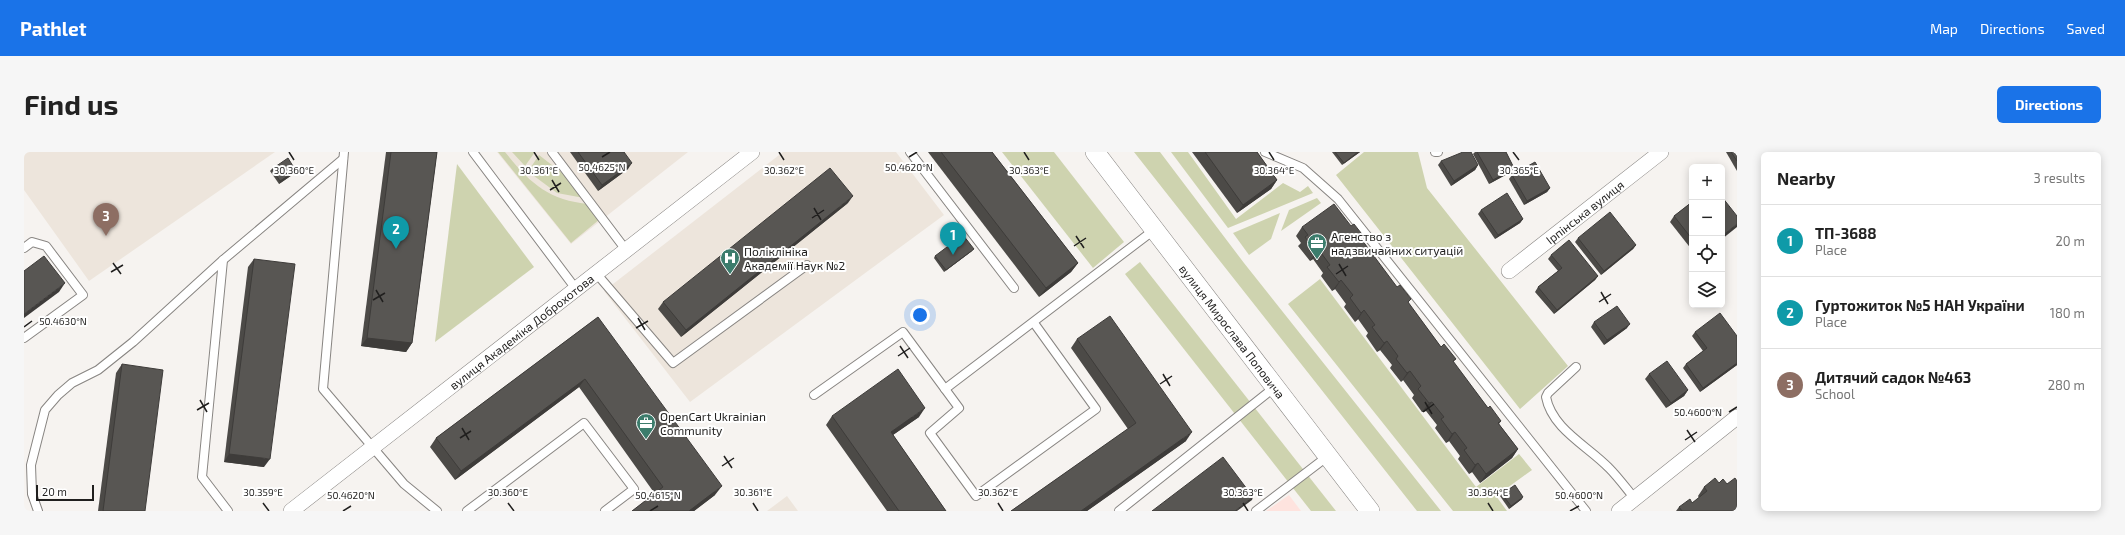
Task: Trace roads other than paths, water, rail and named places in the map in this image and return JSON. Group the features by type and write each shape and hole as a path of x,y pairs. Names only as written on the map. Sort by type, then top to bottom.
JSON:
{"street":[{"name":"вулиця Академіка Доброхотова","path":"291,511 752,152"},
{"name":"вулиця Мирослава Поповича","path":"1094,152 1370,511"},
{"name":"Ірпінська вулиця","path":"1509,271 1661,152"},
{"path":"1618,511 1737,417"}],"lane":[{"path":"473,152 576,289"},
{"path":"552,152 626,250"},
{"path":"910,152 1014,288"},
{"path":"1265,152 1303,168 1338,199 1586,511"},
{"path":"38,511 32,494 31,465 45,410 67,387 98,370 133,342 223,260 343,155"},
{"path":"343,155 323,389 373,447 402,485 437,511"},
{"path":"945,389 1034,323 1154,230"},
{"path":"24,248 32,242 46,246 83,295 24,338"},
{"path":"223,260 202,477 228,511"},
{"path":"596,273 673,363 807,265"},
{"path":"814,395 903,332 959,408 930,433 976,496 1096,409 1034,323"},
{"path":"1576,367 1548,393 1546,398 1549,409 1560,424 1608,467 1634,499"},
{"path":"1119,511 1275,387"},
{"path":"467,511 584,423 634,489 605,511"},
{"path":"1256,511 1328,456"}],"place":[{"name":"Дитячий садок №463","path":"106,236"},
{"name":"Гуртожиток №5 НАН України","path":"396,249"},
{"name":"ТП-3688","path":"953,255"},
{"name":"Агенство з надзвичайних ситуацій","path":"1317,260"},
{"name":"Поліклініка Академії Наук №2","path":"730,275"},
{"name":"OpenCart Ukrainian Community","path":"646,440"}]}
